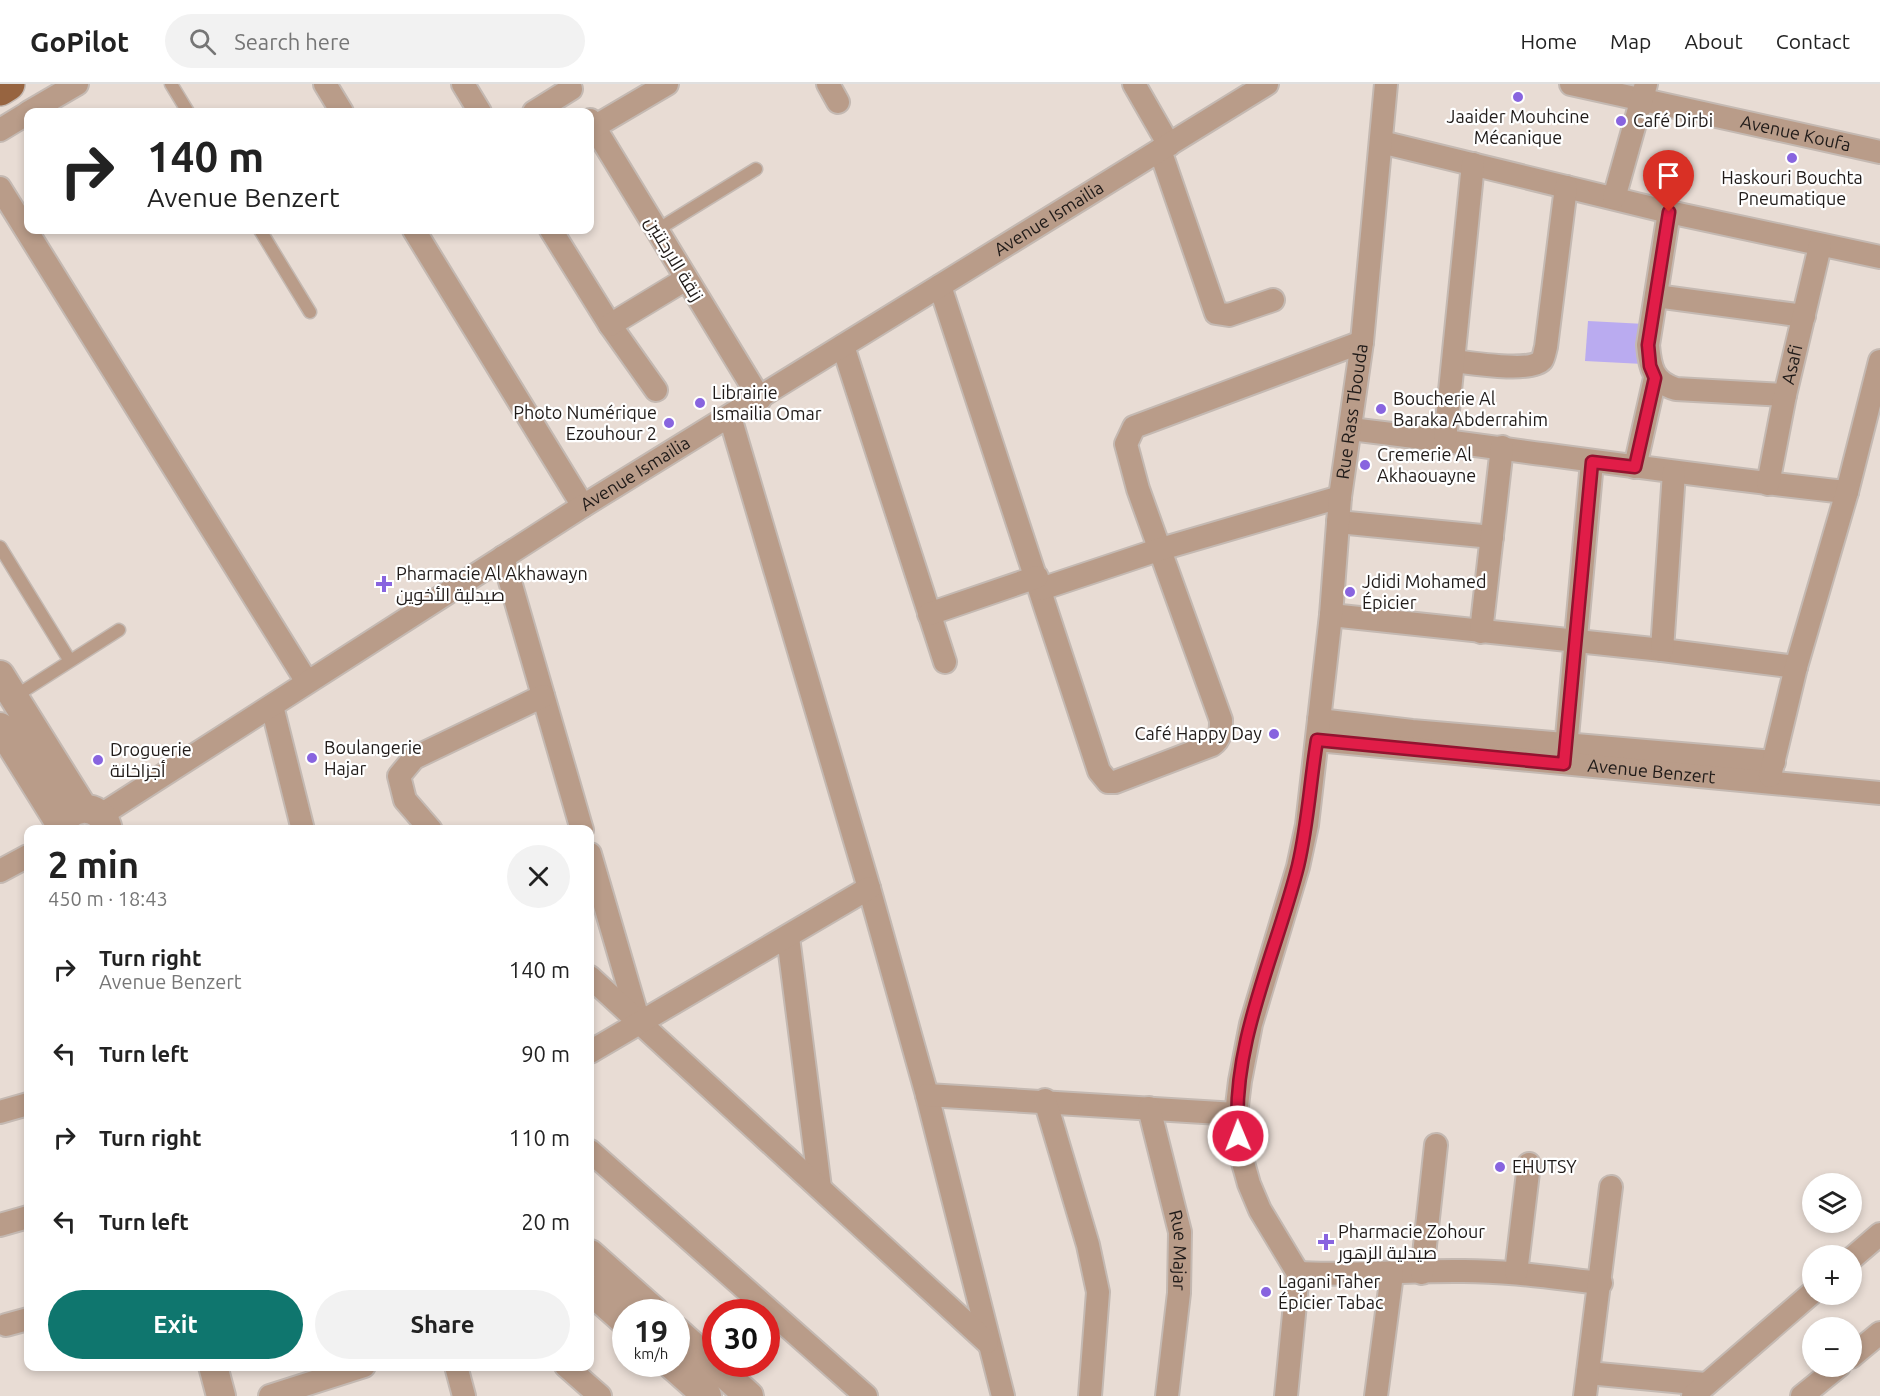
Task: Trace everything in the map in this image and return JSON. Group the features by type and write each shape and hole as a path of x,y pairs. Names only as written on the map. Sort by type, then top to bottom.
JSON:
{"main road":[{"path":"0,89 8,84"}],"street":[{"path":"37,108 77,84"},
{"path":"325,84 340,108"},
{"path":"463,84 478,108"},
{"path":"594,118 667,84"},
{"path":"1134,84 1164,147 1216,313 1229,315 1273,300"},
{"name":"Avenue Ismailia","path":"102,821 307,682 583,506 1268,84"},
{"name":"Rue Rass Tbouda","path":"1298,1273 1260,1210 1249,1184 1242,1159 1236,1114 1251,1024 1298,867 1307,825 1330,615 1340,497 1362,342 1386,84"},
{"name":"Avenue Koufa","path":"1571,84 1643,93 1880,152"},
{"path":"540,108 570,87"},
{"name":"زنقة الارجنتين","path":"570,87 583,108"},
{"path":"1614,198 1643,93"},
{"path":"0,130 24,116"},
{"name":"زنقة الارجنتين","path":"594,127 760,399"},
{"path":"1381,142 1669,212 1880,257"},
{"path":"1445,440 1473,164"},
{"path":"1454,361 1520,367 1533,365 1542,360 1546,347 1566,187"},
{"path":"0,188 24,227"},
{"path":"1669,212 1648,345 1650,366 1655,378 1663,385 1676,389 1785,395"},
{"path":"29,234 307,682"},
{"path":"416,234 583,506"},
{"path":"553,234 610,325 656,390"},
{"name":"Asafi","path":"1768,484 1785,395 1820,246"},
{"path":"610,325 686,279"},
{"path":"940,286 1099,771 1108,782 1115,782 1212,745 1217,741 1221,729 1221,720 1138,489 1126,444 1134,427 1362,342"},
{"path":"1656,297 1804,316"},
{"path":"843,346 945,662"},
{"path":"1771,773 1796,668 1847,492 1871,436 1880,361"},
{"path":"1635,467 1655,378"},
{"path":"730,417 869,888 927,1095 987,1342 1003,1396"},
{"path":"1351,429 1502,447 1592,462 1847,492"},
{"path":"1481,632 1502,447"},
{"path":"1565,754 1592,462"},
{"path":"1662,650 1674,472"},
{"path":"929,614 1340,497"},
{"path":"1338,522 1492,537"},
{"path":"503,557 581,825"},
{"path":"1330,615 1662,650 1796,668"},
{"path":"7,686 102,821"},
{"path":"427,825 405,800 399,776 405,766 414,758 543,696"},
{"path":"272,705 302,825"},
{"path":"0,727 60,825"},
{"name":"Avenue Benzert","path":"1318,730 1771,773 1880,794"},
{"path":"62,825 69,813 102,821"},
{"path":"0,871 24,858"},
{"path":"594,868 639,1023"},
{"path":"594,1050 869,888"},
{"path":"788,937 820,1188"},
{"path":"594,981 987,1342"},
{"path":"927,1095 1236,1114"},
{"path":"1045,1101 1088,1245 1098,1292 1090,1396"},
{"path":"0,1112 24,1105"},
{"name":"Rue Majar","path":"1149,1108 1180,1232 1179,1293 1167,1396"},
{"path":"1422,1273 1436,1145"},
{"path":"594,1155 866,1396"},
{"path":"1516,1273 1529,1164"},
{"path":"1585,1396 1601,1283 1611,1187"},
{"path":"0,1225 24,1218"},
{"path":"1862,1250 1880,1234"},
{"path":"594,1258 640,1299"},
{"path":"1286,1396 1298,1273 1392,1274 1462,1271 1516,1273 1601,1283"},
{"path":"1376,1396 1392,1274"},
{"path":"594,1294 612,1310"},
{"path":"1588,1373 1699,1390 1802,1302"},
{"path":"6,1325 24,1320"},
{"path":"1862,1348 1880,1333"},
{"path":"690,1343 749,1396"},
{"path":"214,1371 221,1396"},
{"path":"270,1396 348,1371"},
{"path":"457,1371 464,1396"},
{"path":"572,1371 600,1396"},
{"path":"686,1377 707,1396"},
{"path":"1802,1396 1825,1377"}],"lane":[{"path":"171,84 186,108"},
{"path":"657,230 756,169"},
{"path":"262,234 310,312"},
{"path":"0,547 70,661"},
{"path":"7,686 70,661 119,630"}],"building":[{"path":"1588,321 1645,324 1643,364 1585,361"}],"place":[{"name":"Jaaider Mouhcine Mécanique","path":"1518,97"},
{"name":"Café Dirbi","path":"1621,121"},
{"name":"Haskouri Bouchta Pneumatique","path":"1792,158"},
{"name":"Librairie Ismailia Omar","path":"700,403"},
{"name":"Boucherie Al Baraka Abderrahim","path":"1381,409"},
{"name":"Photo Numérique Ezouhour 2","path":"669,423"},
{"name":"Cremerie Al Akhaouayne","path":"1365,465"},
{"name":"Pharmacie Al Akhawayn صيدلية الأخوين","path":"384,584"},
{"name":"Jdidi Mohamed Épicier","path":"1350,592"},
{"name":"Café Happy Day","path":"1274,734"},
{"name":"Boulangerie Hajar","path":"312,758"},
{"name":"Droguerie أجزاخانة","path":"98,760"},
{"name":"EHUTSY","path":"1500,1167"},
{"name":"Pharmacie Zohour صيدلية الزهور","path":"1326,1242"},
{"name":"Lagani Taher Épicier Tabac","path":"1266,1292"}],"route":[{"path":"1238,1136 1236,1114 1251,1024 1298,867 1307,825 1317,740 1564,764 1592,462 1635,467 1655,378 1650,366 1648,345 1669,212"}]}
